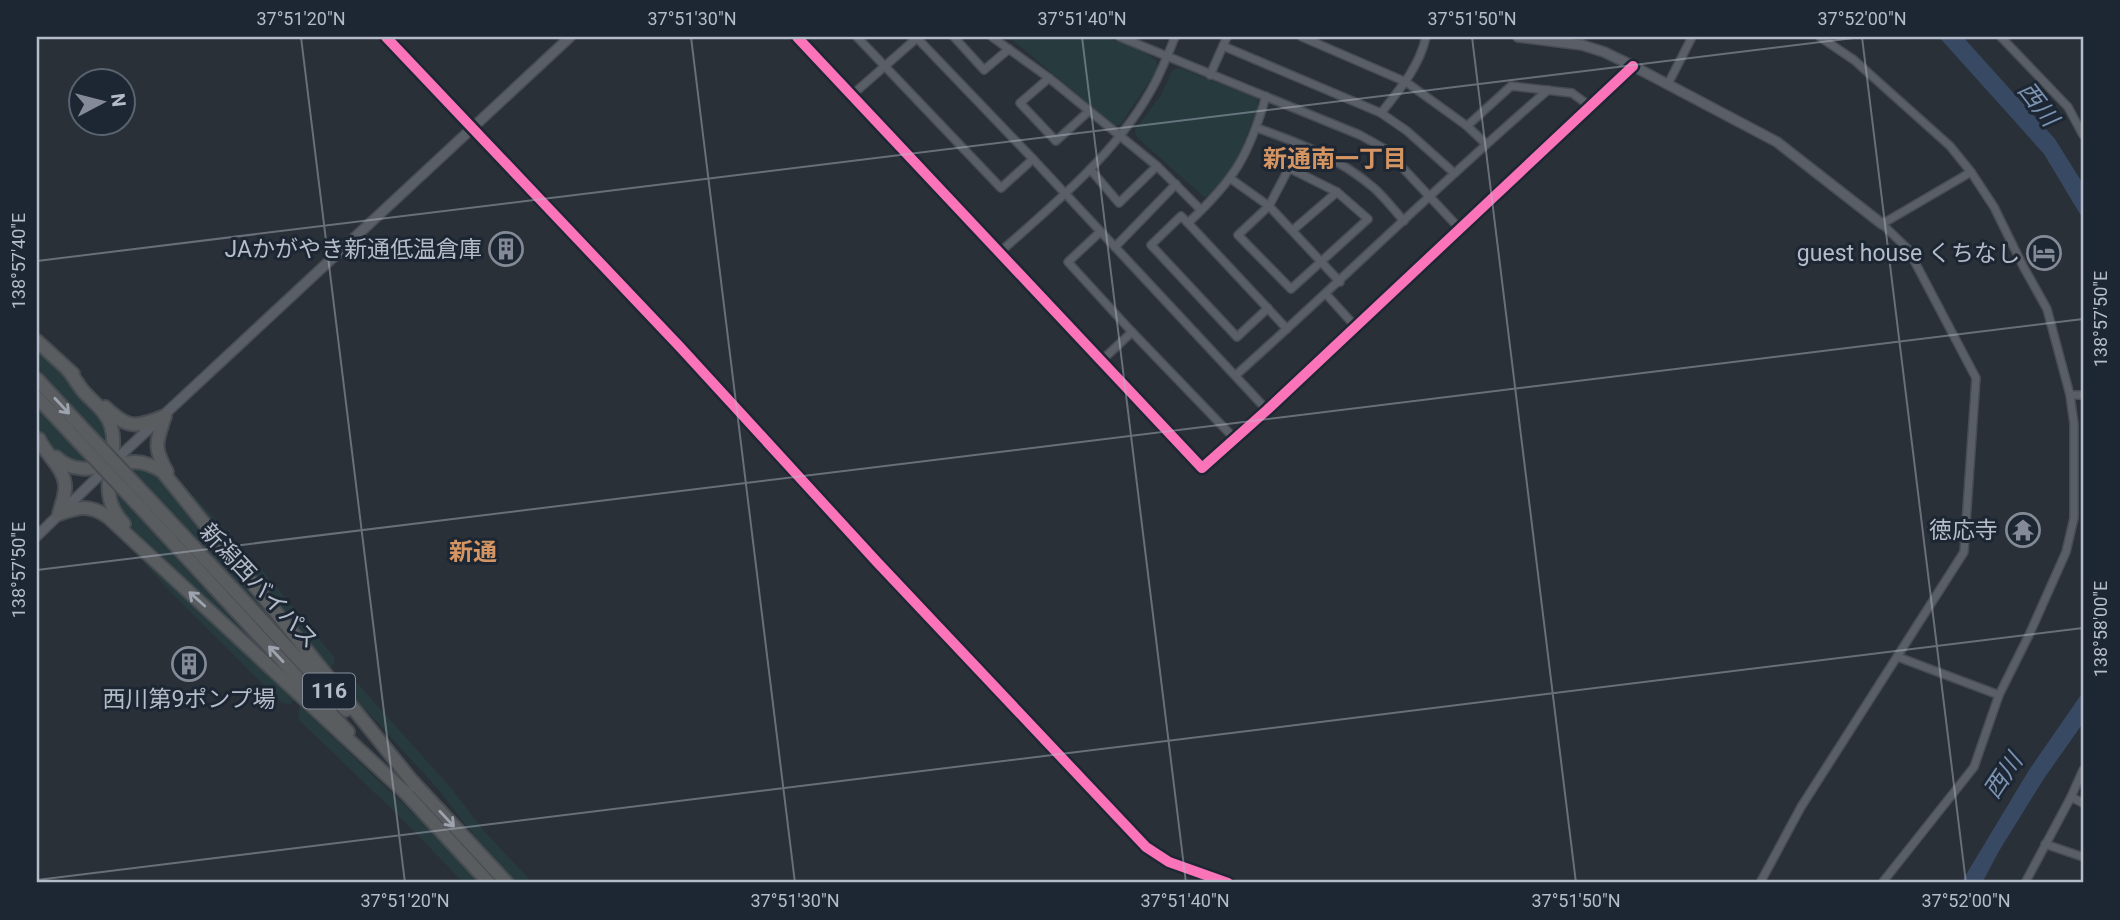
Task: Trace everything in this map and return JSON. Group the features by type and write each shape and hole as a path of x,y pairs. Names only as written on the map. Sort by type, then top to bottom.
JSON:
{"highway":[{"path":"37,341 124,423 138,425 164,416"},
{"path":"68,370 104,412 110,423 113,443 109,466 109,492 116,516 150,558"},
{"name":"新潟西バイパス","path":"37,379 84,438 412,791 489,883"},
{"name":"新潟西バイパス","path":"37,397 84,438"},
{"path":"164,416 157,450 172,482"},
{"path":"38,438 69,467 93,469 137,462 146,463 162,471 412,791"},
{"path":"38,438 45,452 59,468 65,484 59,514"},
{"path":"59,514 79,507 98,510 234,632 294,691 412,791"},
{"name":"新潟西バイパス","path":"412,791 507,883"}],"street":[{"path":"386,37 680,346 984,676 1146,846 1168,862 1228,883"},
{"path":"37,536 570,37"},
{"path":"797,37 1202,468 1633,66"},
{"path":"857,37 1001,188 1033,159"},
{"path":"852,95 917,37 1267,410"},
{"path":"954,37 984,71 1009,50"},
{"path":"992,37 1049,78 1157,166 1201,210"},
{"path":"1120,37 1129,38 1210,75 1360,135 1385,149 1459,229"},
{"path":"999,253 1090,169 1119,135 1155,82 1175,37"},
{"path":"1210,75 1227,37"},
{"path":"1302,37 1406,82 1467,125 1486,144"},
{"path":"1381,113 1406,82 1423,52 1426,37"},
{"path":"1523,37 1582,45 1604,52 1777,142 1882,223 1908,248 1976,378 1964,552 1801,807 1760,883"},
{"path":"1668,84 1692,37"},
{"path":"1820,37 1854,60 1950,146 1994,207 2022,266 2047,309 2070,395 2074,424 2074,518 2066,552 1999,695 1973,767 1882,883"},
{"path":"2001,37 2068,107 2083,135"},
{"path":"1223,46 1381,113 1408,131 1454,173"},
{"path":"1049,78 1020,103 1056,141 1089,110"},
{"path":"1467,125 1511,86 1572,93 1591,107"},
{"path":"1236,375 1340,282 1429,195 1548,90"},
{"path":"1188,223 1231,179 1246,155 1266,96"},
{"path":"1257,128 1308,146 1343,163 1376,190 1404,221"},
{"path":"1090,169 1119,203 1157,166"},
{"path":"1289,168 1337,192 1368,219 1291,289 1238,235 1269,206 1289,168"},
{"path":"1882,223 1971,172"},
{"path":"1231,179 1269,206 1340,282"},
{"path":"1115,247 1176,184"},
{"path":"1293,230 1337,192"},
{"path":"1268,308 1237,337 1151,245 1181,216 1268,308 1287,329"},
{"path":"1100,232 1068,262 1234,438"},
{"path":"1326,294 1355,326"},
{"path":"1100,362 1132,332"},
{"path":"2070,395 2083,395"},
{"path":"1898,657 1999,695"},
{"path":"2025,883 2083,770"},
{"path":"2071,797 2083,803"},
{"path":"2045,844 2083,856"}],"green space":[{"path":"1009,37 1106,37 1141,50 1156,60 1158,69 1120,125 1114,125"},
{"path":"1179,68 1257,98 1258,108 1237,158 1222,183 1204,197 1137,137 1135,130 1161,95 1172,71"},
{"path":"37,348 72,380 96,408 105,423 108,444 37,367"},
{"path":"37,407 91,466 64,460 48,445 37,432"},
{"path":"138,467 164,479 299,650 131,468"},
{"path":"177,478 259,566 334,657 334,663 329,669"},
{"path":"112,489 287,678 156,558 121,517"},
{"path":"122,538 294,700 290,704 282,703 165,586"},
{"path":"334,675 350,675 451,788 530,883 517,883 476,838 438,789"},
{"path":"300,706 421,821 479,883 464,883 298,719"}],"water":[{"path":"1939,37 1963,37 2055,139 2083,184 2083,219 2044,154"},
{"path":"2083,692 2083,723 2043,780 1982,883 1961,883 2029,770"}],"cycle path":[{"path":"386,37 680,347 877,562 1146,847 1169,862 1228,883"},
{"path":"797,37 1202,468 1633,66"}],"place":[{"name":"JAかがやき新通低温倉庫","path":"506,249"},
{"name":"guest house くちなし","path":"2044,253"},
{"name":"徳応寺","path":"2023,530"},
{"name":"西川第9ポンプ場","path":"189,664"}],"district":[{"name":"新通南一丁目","path":"1335,159"},
{"name":"新通","path":"473,552"}],"water label":[{"name":"西川","path":"2038,104"},
{"name":"西川","path":"2003,776"}]}
